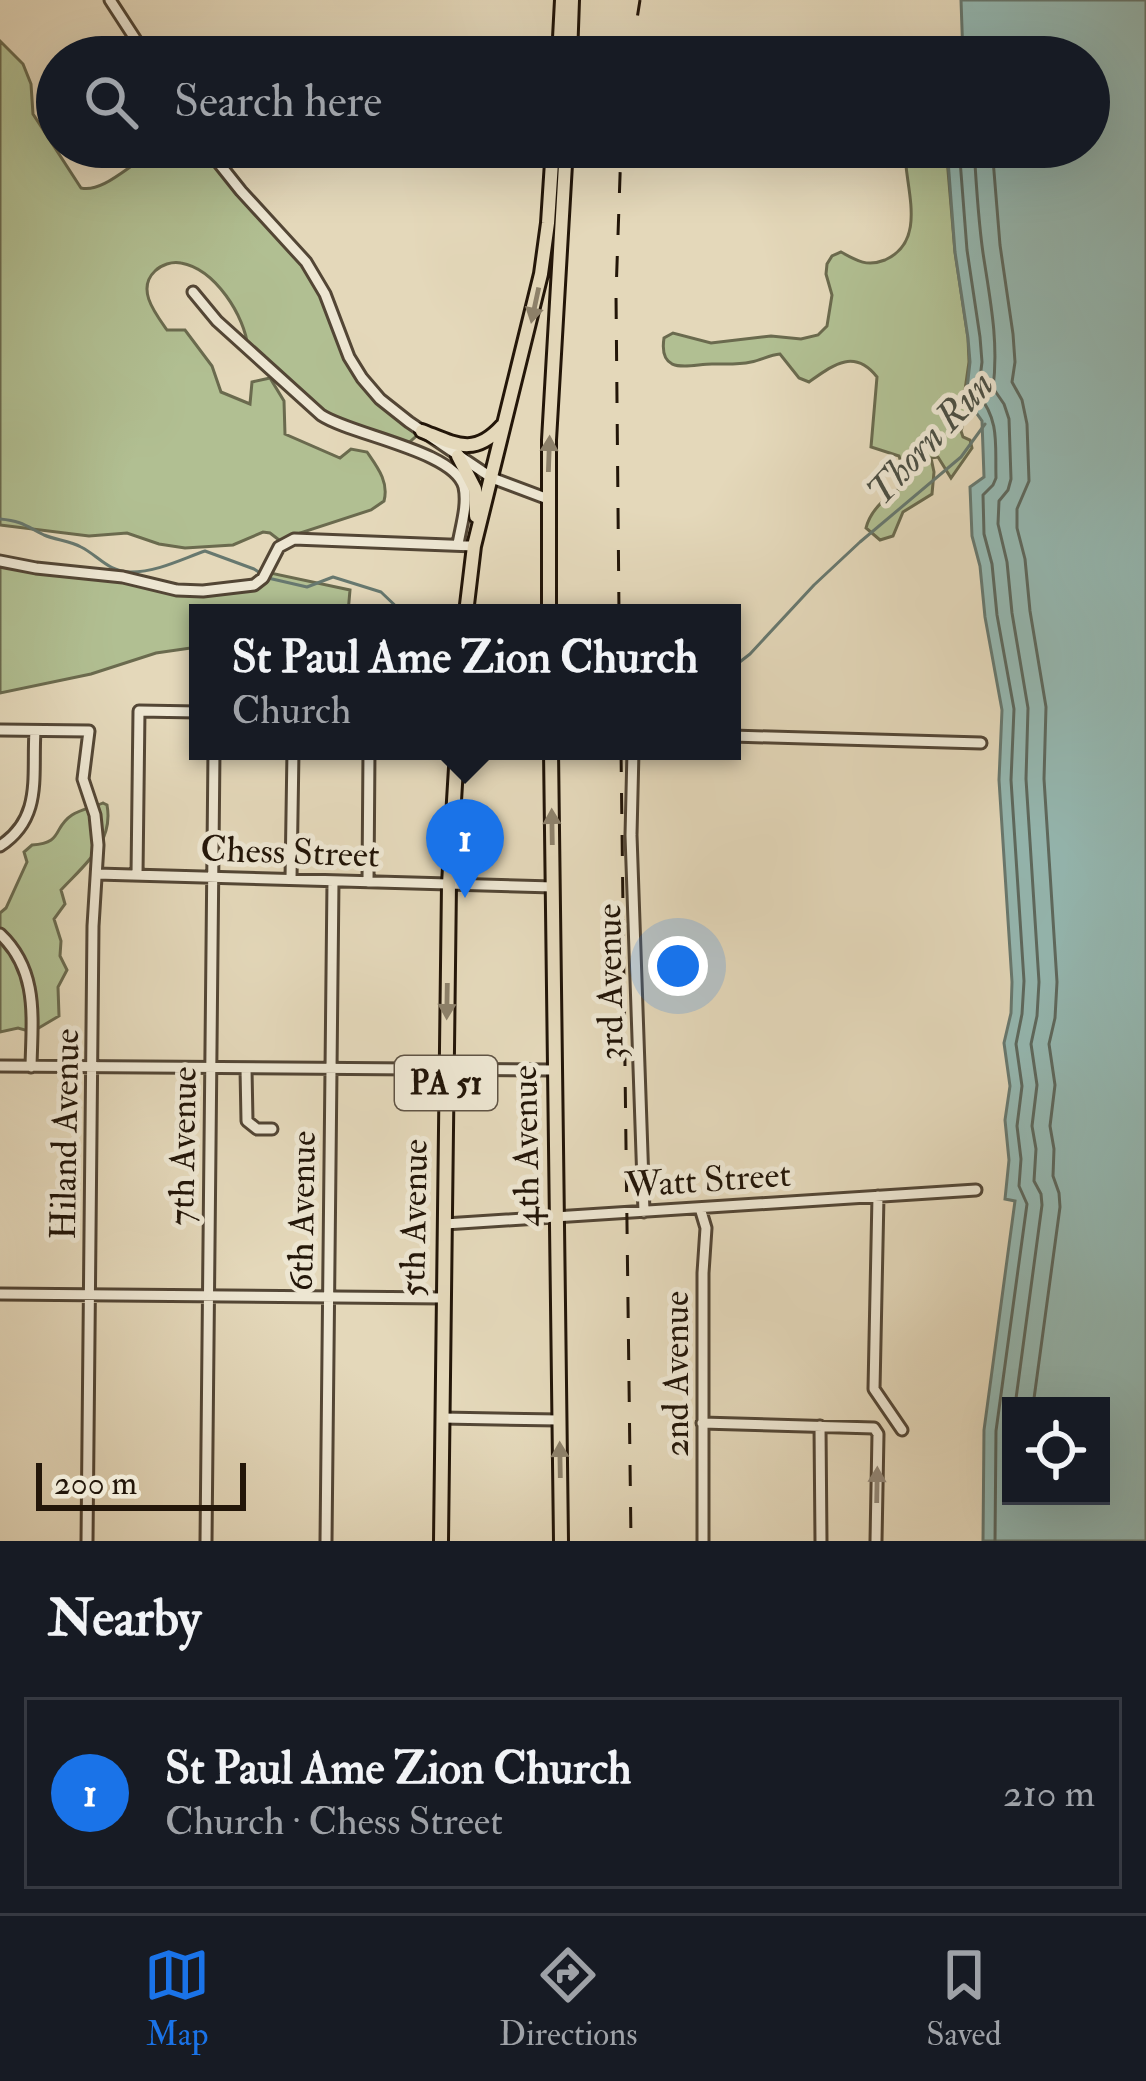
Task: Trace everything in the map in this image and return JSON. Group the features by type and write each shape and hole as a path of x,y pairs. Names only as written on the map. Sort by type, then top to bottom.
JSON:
{"main road":[{"path":"560,36 562,0"},
{"path":"571,36 572,0"},
{"path":"549,604 555,168"},
{"path":"474,546 557,228 564,168"},
{"path":"422,430 473,446 506,421"},
{"path":"458,455 476,499 467,604"},
{"name":"5th Avenue","path":"441,1541 449,884 456,760"},
{"name":"4th Avenue","path":"551,760 561,1541"}],"street":[{"path":"110,0 133,36"},
{"path":"224,168 311,269 362,378 388,406 492,478 548,499"},
{"path":"193,292 217,321 321,415 405,446 458,474 465,504 458,544"},
{"path":"0,562 123,577 189,592 247,586 264,575 279,547 294,539 474,546"},
{"path":"137,875 139,711 189,712"},
{"path":"0,730 34,731 32,808 16,835 0,846"},
{"name":"Hiland Avenue","path":"34,731 89,731 84,784 95,815 87,1541"},
{"path":"741,736 981,743"},
{"name":"7th Avenue","path":"206,1541 214,760"},
{"path":"291,879 293,760"},
{"path":"368,882 369,760"},
{"name":"3rd Avenue","path":"633,760 644,1212"},
{"name":"Chess Street","path":"97,874 553,887"},
{"name":"6th Avenue","path":"326,1541 333,881"},
{"path":"0,934 22,963 31,989 31,1067"},
{"path":"0,1066 554,1070"},
{"path":"247,1069 247,1121 253,1127 272,1129"},
{"name":"Watt Street","path":"445,1225 976,1190"},
{"path":"878,1196 874,1389 902,1430"},
{"name":"2nd Avenue","path":"700,1208 706,1228 703,1541"},
{"path":"0,1294 444,1298"},
{"path":"442,1418 559,1420"},
{"path":"702,1423 876,1430 876,1541"},
{"path":"820,1426 821,1541"}],"green space":[{"path":"0,41 23,64 31,84 36,168 68,168 81,188 91,188 128,168 224,168 306,262 362,378 422,431 405,446 340,425 248,348 241,322 216,284 194,267 170,263 155,271 147,285 153,309 167,330 185,330 212,366 221,392 250,404 252,382 270,378 284,401 285,434 340,458 351,449 367,452 384,481 384,501 283,543 263,532 233,545 185,548 127,533 89,536 0,525"},
{"path":"906,168 948,168 968,338 968,404 961,431 972,448 951,478 938,457 931,458 932,494 903,512 893,536 880,540 866,528 872,514 908,484 899,456 871,447 877,377 868,368 843,362 809,382 799,378 780,354 741,364 678,366 666,359 664,338 673,333 711,343 818,335 827,326 832,295 826,274 832,256 841,252 862,262 885,260 907,239 911,210"},
{"path":"0,561 123,577 162,588 247,587 266,572 350,590 349,604 189,604 189,648 0,693"},
{"path":"103,803 108,819 102,842 61,890 65,904 54,919 67,970 58,987 59,1016 32,1032 18,1028 0,1032 0,913 27,862 24,852 53,838 72,815"}],"water":[{"path":"961,0 1146,0 1146,1541 983,1541 984,1430 1015,1201 1005,1199 1010,1086 1004,1043 1012,982 999,780 1002,710 972,536 970,487 984,477 982,421 966,398 968,338 949,168 1110,168 1110,36 962,36"}],"waterway":[{"name":"Thorn Run","path":"741,661 860,542 961,457 985,424"},
{"name":"Thorn Run","path":"0,519 77,545 123,571 150,570 205,551 268,578 307,587 333,577 381,592 394,604"}],"railway":[{"path":"634,36 640,0"},
{"path":"619,604 616,294 620,168"},
{"path":"621,760 631,1541"}],"place":[{"name":"St Paul Ame Zion Church","path":"465,898"}]}
